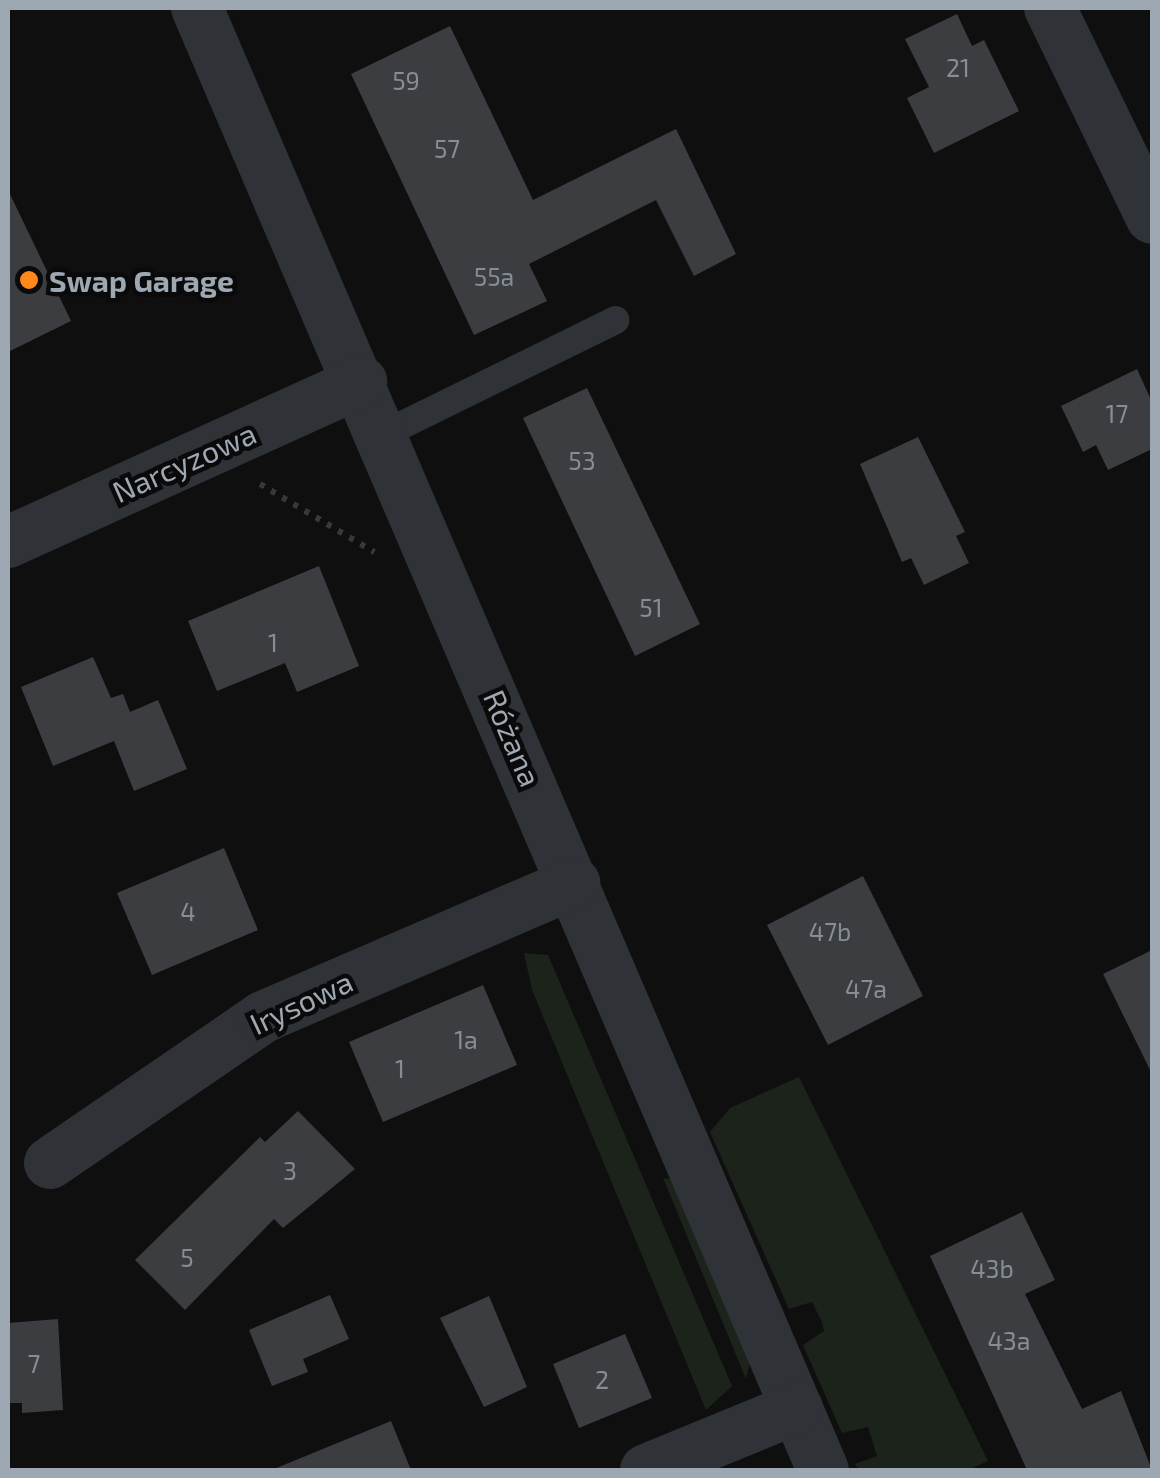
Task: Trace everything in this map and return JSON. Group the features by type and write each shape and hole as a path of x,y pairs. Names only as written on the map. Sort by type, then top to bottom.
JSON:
{"street":[{"name":"Różana","path":"197,8 384,434 823,1470"},
{"path":"1050,8 1152,218"},
{"name":"Narcyzowa","path":"8,542 361,382"},
{"name":"Irysowa","path":"50,1163 263,1017 574,883"},
{"path":"646,1470 798,1408"}],"lane":[{"path":"384,434 616,320"}],"path":[{"path":"255,481 389,560"}],"shaded area":[{"path":"524,953 548,955 732,1386 706,1410 532,990"},
{"path":"799,1077 988,1461 968,1470 859,1470 855,1464 877,1456 868,1427 842,1433 803,1345 824,1331 822,1322 812,1302 789,1309 710,1132 730,1108"},
{"path":"663,1178 675,1179 750,1363 746,1379"}],"building":[{"path":"957,14 972,46 984,40 1019,111 934,153 907,98 929,87 905,39"},
{"path":"450,26 533,200 676,129 736,254 694,276 656,200 529,264 547,301 474,335 351,74"},
{"name":"Swap Garage","path":"8,190 71,321 8,352"},
{"path":"1137,369 1152,402 1152,449 1108,470 1096,445 1083,452 1061,406"},
{"path":"587,388 700,624 635,656 523,418"},
{"path":"918,437 965,532 956,536 969,563 924,585 911,558 902,562 860,464"},
{"path":"319,566 359,666 297,692 285,663 217,691 188,621"},
{"path":"93,657 111,698 123,694 130,712 158,700 187,769 134,791 114,741 53,766 21,687"},
{"path":"224,848 258,930 152,975 117,893"},
{"path":"863,876 923,996 828,1045 767,925"},
{"path":"1152,950 1152,1074 1103,974"},
{"path":"483,985 517,1065 383,1122 349,1042"},
{"path":"298,1111 355,1169 283,1228 274,1219 185,1310 135,1260 260,1137 265,1142"},
{"path":"1022,1212 1055,1280 1025,1294 1082,1409 1121,1391 1152,1470 1027,1470 930,1256"},
{"path":"330,1295 349,1339 303,1359 308,1372 272,1386 249,1330"},
{"path":"489,1296 527,1387 484,1407 440,1318"},
{"path":"58,1319 63,1410 22,1413 22,1403 8,1403 8,1323"},
{"path":"625,1334 652,1398 579,1428 553,1364"},
{"path":"391,1421 411,1470 274,1469"}],"place":[{"name":"Swap Garage","path":"29,280"}]}
